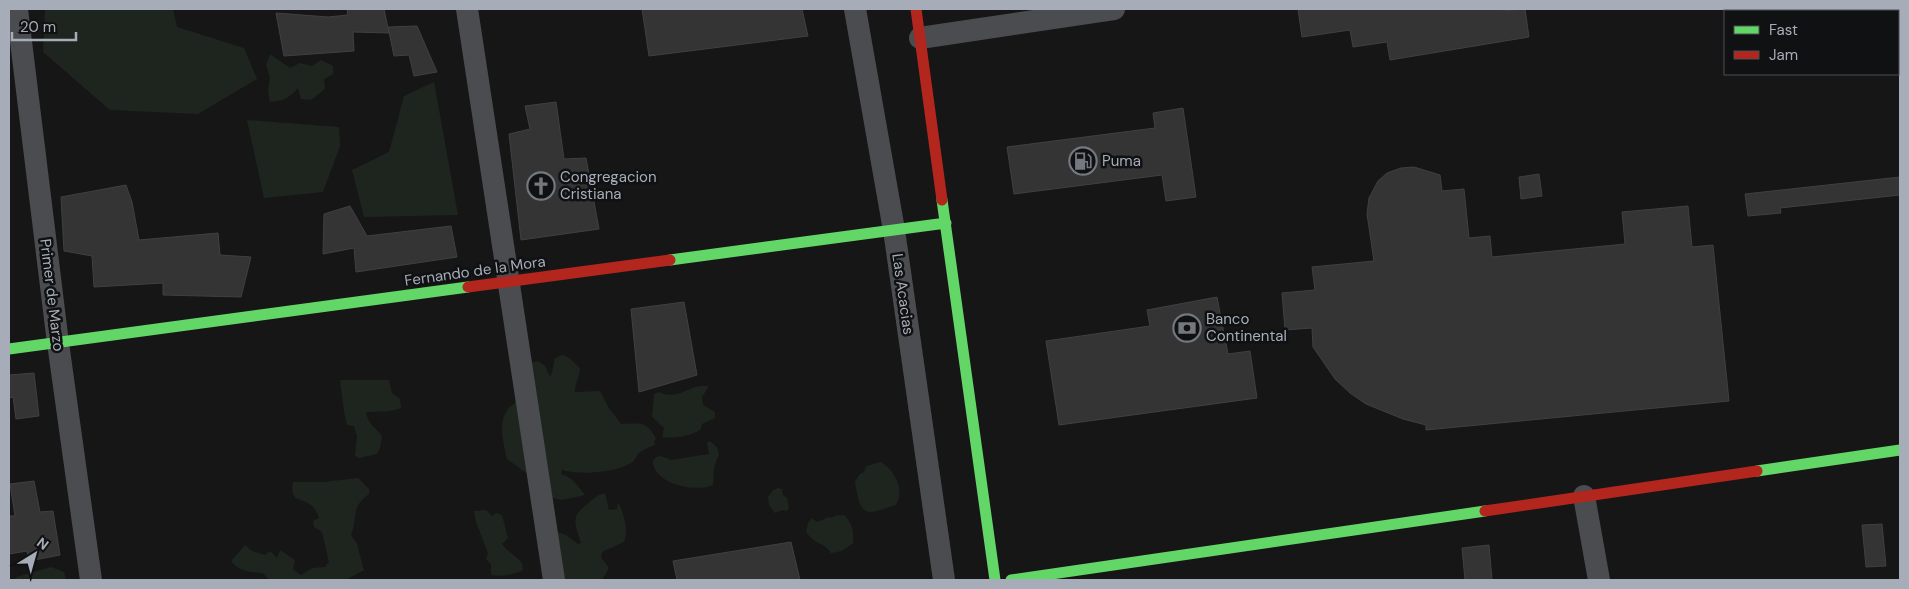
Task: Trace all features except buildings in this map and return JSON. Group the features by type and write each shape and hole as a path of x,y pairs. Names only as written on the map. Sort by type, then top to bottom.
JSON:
{"main road":[{"path":"916,9 994,580"},
{"name":"Fernando de la Mora","path":"9,349 946,223"},
{"path":"1011,580 1900,450"}],"street":[{"name":"Primer de Marzo","path":"17,9 58,343 91,580"},
{"path":"467,9 554,580"},
{"name":"Las Acacias","path":"855,9 894,230 944,580"},
{"path":"920,38 1114,9"},
{"path":"1584,496 1598,580"}],"shaded area":[{"path":"45,9 173,9 177,27 244,48 257,79 198,114 110,110 43,52"},
{"path":"270,54 290,68 300,63 312,66 321,60 333,66 333,74 324,79 325,89 311,100 301,99 298,88 286,98 270,102 268,91 270,77 266,65"},
{"path":"434,82 458,215 364,217 352,170 389,152 404,96"},
{"path":"247,120 339,127 340,146 323,192 264,198"},
{"path":"562,355 568,357 580,368 575,392 600,391 609,408 621,424 642,424 649,428 656,438 655,445 642,451 633,461 616,469 597,472 570,472 562,470 561,474 572,480 585,495 562,500 550,497 529,363 538,361 545,366 550,377 555,358"},
{"path":"340,380 389,380 392,393 400,399 401,408 397,410 366,412 370,422 382,436 377,454 359,458 355,456 357,436 354,426 347,425"},
{"path":"700,386 709,386 702,397 703,405 715,412 715,418 702,424 700,430 691,434 677,437 662,437 664,428 652,417 654,394 659,392 670,395"},
{"path":"516,396 529,475 507,459 504,444 503,421 509,408 515,403"},
{"path":"710,441 717,447 719,455 715,466 713,485 696,488 677,485 660,476 655,469 653,461 656,457 661,456 671,460 709,454 707,443"},
{"path":"881,462 891,470 897,481 899,499 896,505 868,512 860,505 855,481 864,472 866,466"},
{"path":"358,478 369,489 369,494 359,504 351,535 357,544 364,570 346,580 269,580 263,573 249,572 241,569 231,561 245,545 252,551 265,555 270,551 277,558 280,550 295,560 293,569 301,575 312,568 325,567 329,562 322,532 314,527 313,521 319,518 310,505 295,498 292,491 293,482 323,482"},
{"path":"778,488 782,489 783,495 787,498 789,508 787,511 782,510 775,513 769,505 768,497 772,491"},
{"path":"605,493 609,510 617,509 618,502 622,512 626,527 624,542 602,552 601,557 609,568 602,580 562,580 557,532 566,535 578,544 581,543 577,532 577,514 598,495"},
{"path":"486,510 492,516 496,513 502,515 508,538 502,544 522,563 523,570 507,575 491,575 491,564 486,559 488,553 476,522 474,511"},
{"path":"844,515 852,528 853,543 842,551 831,553 813,540 806,532 808,523 812,518 817,522 829,517"},
{"path":"51,567 64,572 66,580 13,580 17,577"}],"traffic: fast":[{"path":"942,200 995,580"},
{"path":"670,260 946,223"},
{"path":"9,349 468,287"},
{"path":"1757,471 1900,450"},
{"path":"1011,580 1485,511"}],"traffic: jam":[{"path":"916,9 942,200"},
{"path":"468,287 670,260"},
{"path":"1485,511 1757,471"}],"place":[{"name":"Puma","path":"1083,161"},
{"name":"Congregacion Cristiana","path":"541,186"},
{"name":"Banco Continental","path":"1187,328"}]}
